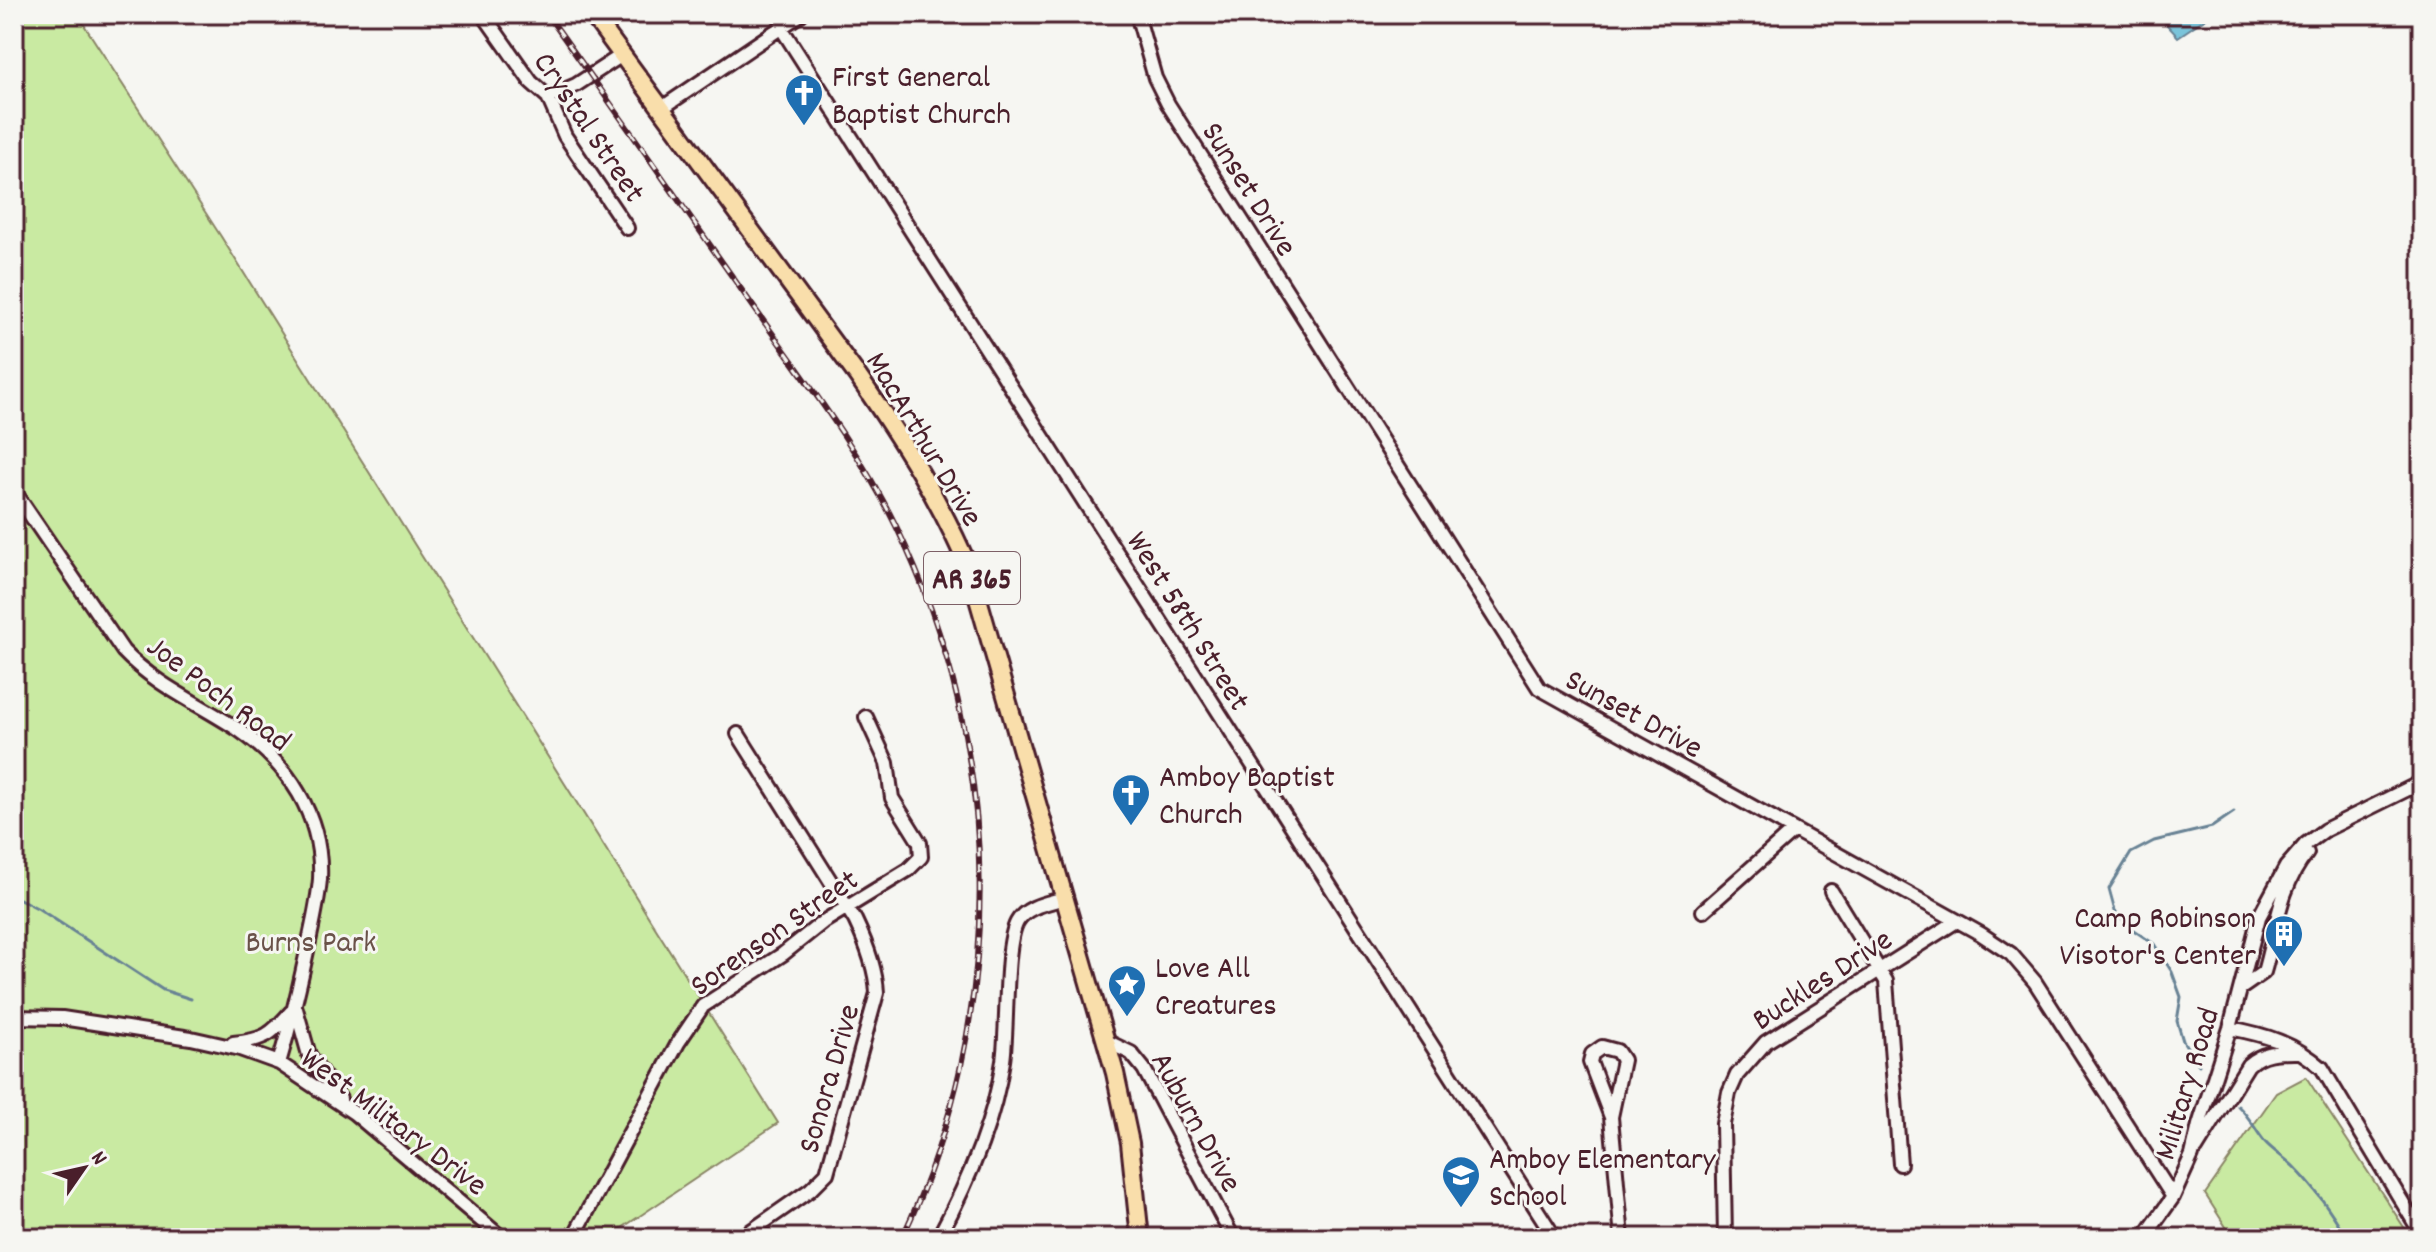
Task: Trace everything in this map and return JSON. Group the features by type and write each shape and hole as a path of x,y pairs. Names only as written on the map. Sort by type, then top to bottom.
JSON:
{"main road":[{"name":"MacArthur Drive","path":"592,14 872,397 955,534 970,571 1106,1041 1130,1143 1140,1238"}],"street":[{"name":"Crystal Street","path":"483,14 531,82 548,97 565,136 627,228"},
{"path":"662,108 801,14"},
{"name":"Sunset Drive","path":"1137,14 1155,78 1168,104 1539,688 2003,948 2030,975 2173,1197"},
{"name":"West 58th Street","path":"782,29 1555,1238"},
{"path":"548,97 576,85 622,55"},
{"name":"Joe Poch Road","path":"14,491 111,637 131,660 261,747 299,792 316,840 320,878 296,1007 279,1063"},
{"name":"Sorenson Street","path":"573,1238 678,1043 703,1006 908,870 921,857 920,843 892,798 887,763 866,717"},
{"name":"Sonora Drive","path":"738,734 847,908 866,943 877,981 877,993 830,1164 819,1183 741,1238"},
{"name":"Military Road","path":"2144,1238 2173,1197 2192,1155 2259,917 2281,875 2293,857 2325,830 2422,782"},
{"path":"2241,988 2264,972 2283,897 2305,855 2327,835 2381,808 2397,794"},
{"path":"1703,911 1794,830"},
{"path":"1831,891 1886,981 1900,1164"},
{"path":"938,1238 966,1183 996,1093 1003,1060 1015,925 1032,908 1065,898"},
{"name":"Buckles Drive","path":"1725,1238 1724,1114 1737,1075 1766,1042 1957,921"},
{"path":"223,1044 252,1042 269,1035 296,1007"},
{"name":"Joe Poch Road","path":"296,1007 309,1055 347,1108"},
{"name":"West Military Drive","path":"14,1017 62,1018 223,1044 279,1063 347,1108 502,1238"},
{"path":"2230,1028 2263,1034 2303,1052 2322,1068 2422,1235"},
{"name":"Auburn Drive","path":"1106,1041 1131,1053 1144,1069 1233,1238"},
{"path":"1611,1117 1623,1060 1617,1051 1602,1047 1595,1051 1590,1062 1611,1117 1622,1238"},
{"path":"2192,1155 2255,1058 2271,1053 2303,1052"}],"green space":[{"name":"Burns Park","path":"14,14 77,14 220,235 778,1123 607,1238 14,1238"},
{"path":"2306,1077 2411,1238 2233,1238 2205,1194 2276,1093"}],"water":[{"path":"2157,14 2208,14 2209,16 2178,37"}],"waterway":[{"path":"2199,1065 2183,1041 2177,1021 2181,997 2172,972 2154,944 2129,927 2115,911 2109,889 2131,853 2154,841 2212,827 2234,812"},
{"path":"14,896 163,990 191,999"},
{"path":"2238,1106 2265,1142 2309,1183 2347,1238"}],"railway":[{"path":"547,14 812,388 865,469 896,526 932,611 958,699 974,790 980,881 976,973 961,1063 937,1152 902,1238"}],"place":[{"name":"First General Baptist Church","path":"804,127"},
{"name":"Amboy Baptist Church","path":"1131,827"},
{"name":"Camp Robinson Visotor's Center","path":"2284,968"},
{"name":"Love All Creatures","path":"1127,1018"},
{"name":"Amboy Elementary School","path":"1461,1209"}]}
